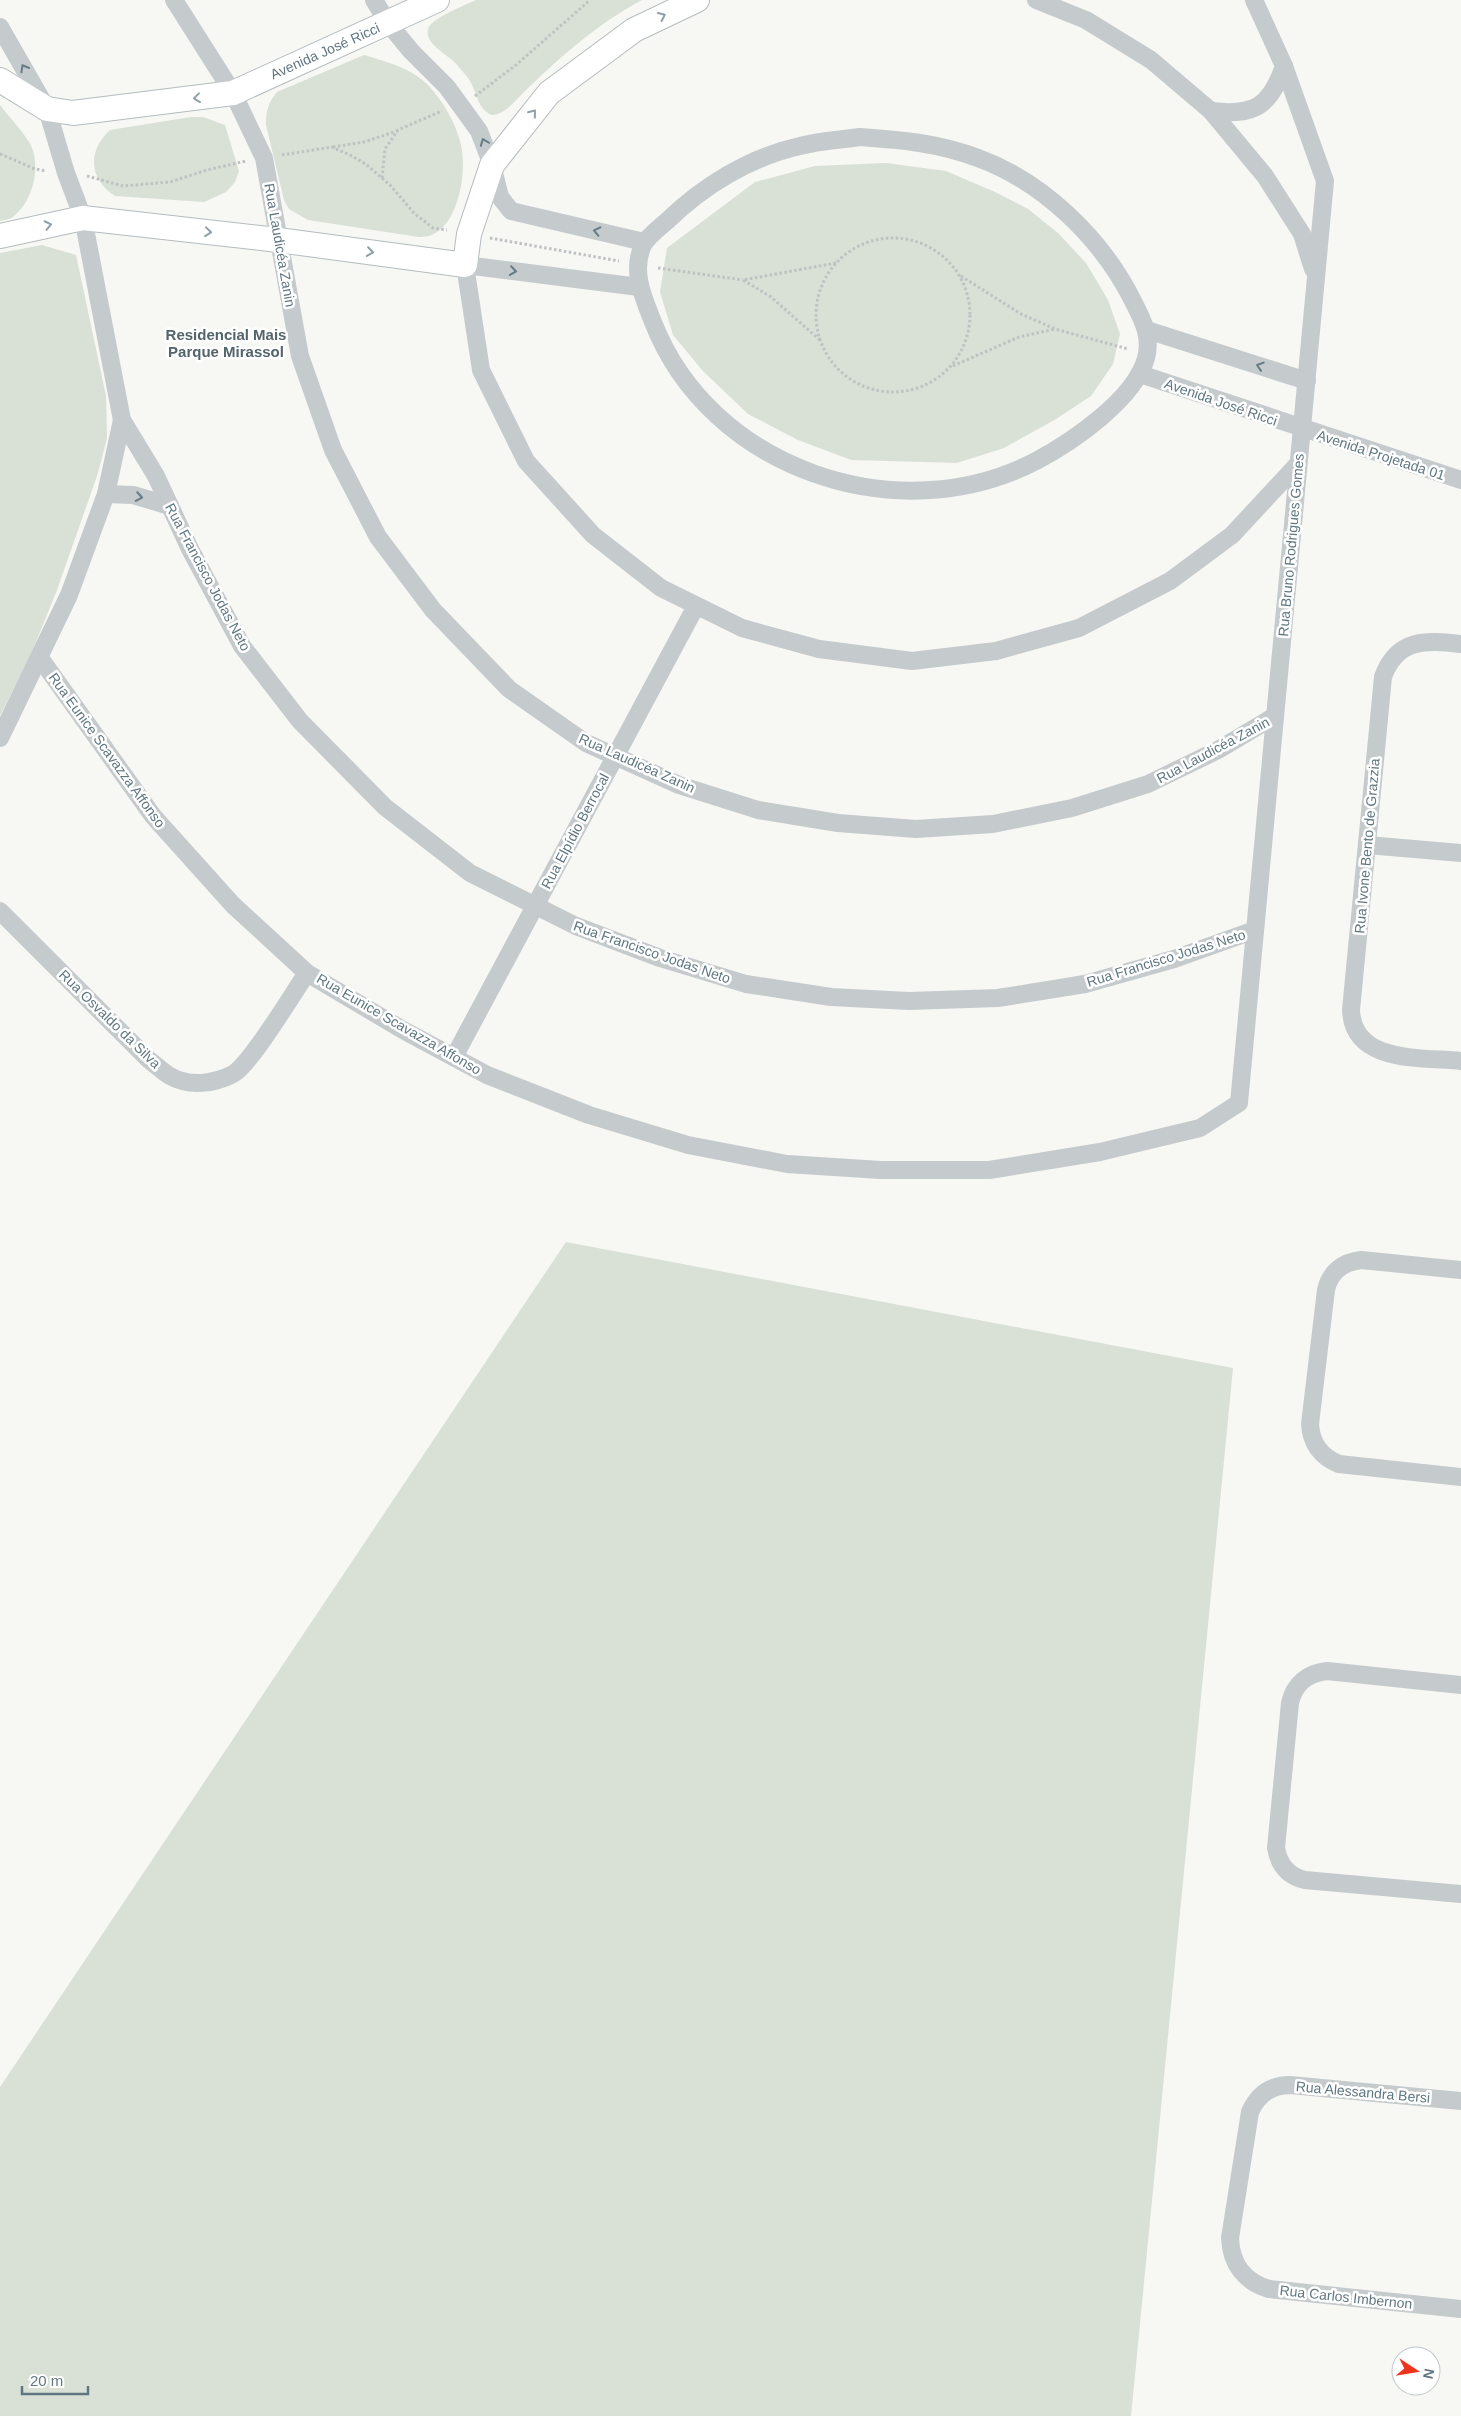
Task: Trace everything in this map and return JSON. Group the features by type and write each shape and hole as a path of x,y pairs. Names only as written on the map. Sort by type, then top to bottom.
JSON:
{"street":[{"name":"Rua Laudicéa Zanin","path":"174,0 233,93 264,158 300,356 333,450 378,536 433,610 509,689 586,743 679,784 758,810 838,823 916,829 993,824 1072,808 1101,799 1148,784 1218,750 1275,716"},
{"path":"374,0 388,23 437,0"},
{"path":"697,0 634,30 549,93 492,165 469,234 465,265 480,370 526,461 593,535 660,588 742,628 819,649 912,661 996,651 1079,628 1170,581 1232,535 1298,464"},
{"path":"1036,0 1086,20 1151,60 1211,111 1265,176 1292,218 1302,234 1316,277"},
{"name":"Rua Bruno Rodrigues Gomes","path":"1239,1103 1325,181 1284,66 1254,0"},
{"name":"Avenida José Ricci","path":"0,80 47,109 73,113 233,93 388,23 411,51 447,87 479,130 492,165 500,196 511,211 644,242"},
{"name":"Rua Francisco Jodas Neto","path":"0,27 47,109 66,173 83,218 122,420 156,476 190,549 242,646 300,721 385,807 470,873 576,926 660,958 746,984 831,997 908,1001 998,998 1085,984 1174,959 1255,930"},
{"path":"1211,111 1235,114 1259,106 1276,89 1284,66"},
{"path":"851,138 921,142 980,158 1034,187 1082,226 1120,275 1148,330 1147,355 1140,374 1105,414 1064,447 1017,471 967,486 914,492 862,488 812,474 772,455 722,420 682,374 659,336 639,287 638,265 644,242 688,200 741,167 799,146 851,138"},
{"path":"0,236 83,218 278,240 639,287"},
{"path":"1148,330 1306,381"},
{"name":"Avenida José Ricci","path":"1140,374 1302,429"},
{"path":"0,738 69,595 106,494 122,420"},
{"name":"Avenida Projetada 01","path":"1302,429 1461,480"},
{"path":"106,494 134,495 170,506"},
{"name":"Rua Elpídio Berrocal","path":"454,1057 696,606"},
{"name":"Rua Ivone Bento de Grazzia","path":"1461,644 1424,641 1401,650 1390,662 1384,676 1351,1010 1354,1024 1366,1043 1385,1053 1461,1061"},
{"name":"Rua Eunice Scavazza Affonso","path":"40,658 153,816 233,905 308,973 487,1075 589,1115 688,1145 787,1164 881,1170 989,1170 1100,1152 1200,1128 1239,1103"},
{"path":"1367,845 1461,853"},
{"name":"Rua Osvaldo da Silva","path":"0,912 149,1060 171,1077 194,1084 215,1080 234,1073 248,1060 308,973"},
{"path":"1461,1270 1362,1260 1349,1262 1338,1269 1330,1278 1326,1290 1310,1424 1312,1437 1318,1449 1327,1458 1345,1466 1461,1477"},
{"path":"1461,1685 1328,1671 1305,1678 1297,1687 1290,1703 1276,1842 1277,1854 1282,1864 1294,1877 1305,1880 1461,1894"},
{"name":"Rua Alessandra Bersi","path":"1238,2268 1232,2254 1230,2238 1248,2118 1256,2100 1265,2091 1277,2086 1290,2085 1461,2101"},
{"name":"Rua Carlos Imbernon","path":"1238,2268 1248,2279 1269,2289 1461,2309"}],"path":[{"path":"0,154 35,169 97,178 123,186 170,182 207,170 264,158 364,142 398,130 479,94 516,65 590,0"},
{"path":"382,178 386,149 398,130"},
{"path":"332,147 352,156 382,178 414,214 433,228 638,265 744,280 836,263"},
{"path":"952,367 968,338 971,322 967,290 960,276 939,252 910,239 894,237 878,239 863,244 848,252 836,263 826,276 818,299 816,324 826,355 848,379 878,392 894,393 926,386 952,367 1019,337 1055,329 1021,314 960,276"},
{"path":"744,280 771,297 820,340"}],"shaded area":[{"path":"476,0 642,0 594,30 509,107 492,115 487,113 481,105 466,75 434,45 428,35 428,29 435,21 449,12"},
{"path":"364,55 399,66 422,80 440,99 456,129 463,157 461,187 451,216 443,228 432,235 419,237 308,220 289,209 284,200 266,125 267,111 271,100 277,92"},
{"path":"0,105 29,142 35,160 35,170 34,181 27,201 13,217 0,221"},
{"path":"191,117 203,117 225,125 239,171 235,182 226,192 204,202 115,196 106,189 96,173 94,164 97,147 110,130"},
{"path":"886,163 946,171 995,192 1028,209 1058,233 1086,263 1108,300 1120,334 1113,364 1091,396 1056,419 1004,448 957,463 851,460 798,440 748,414 703,371 673,335 660,292 667,248 755,182 815,166"},
{"path":"42,245 76,255 106,396 107,438 98,473 57,590 31,654 0,716 0,253"},
{"path":"566,1242 1233,1368 1131,2416 0,2416 0,2087"}],"district":[{"name":"Residencial Mais Parque Mirassol","path":"226,344"}]}
